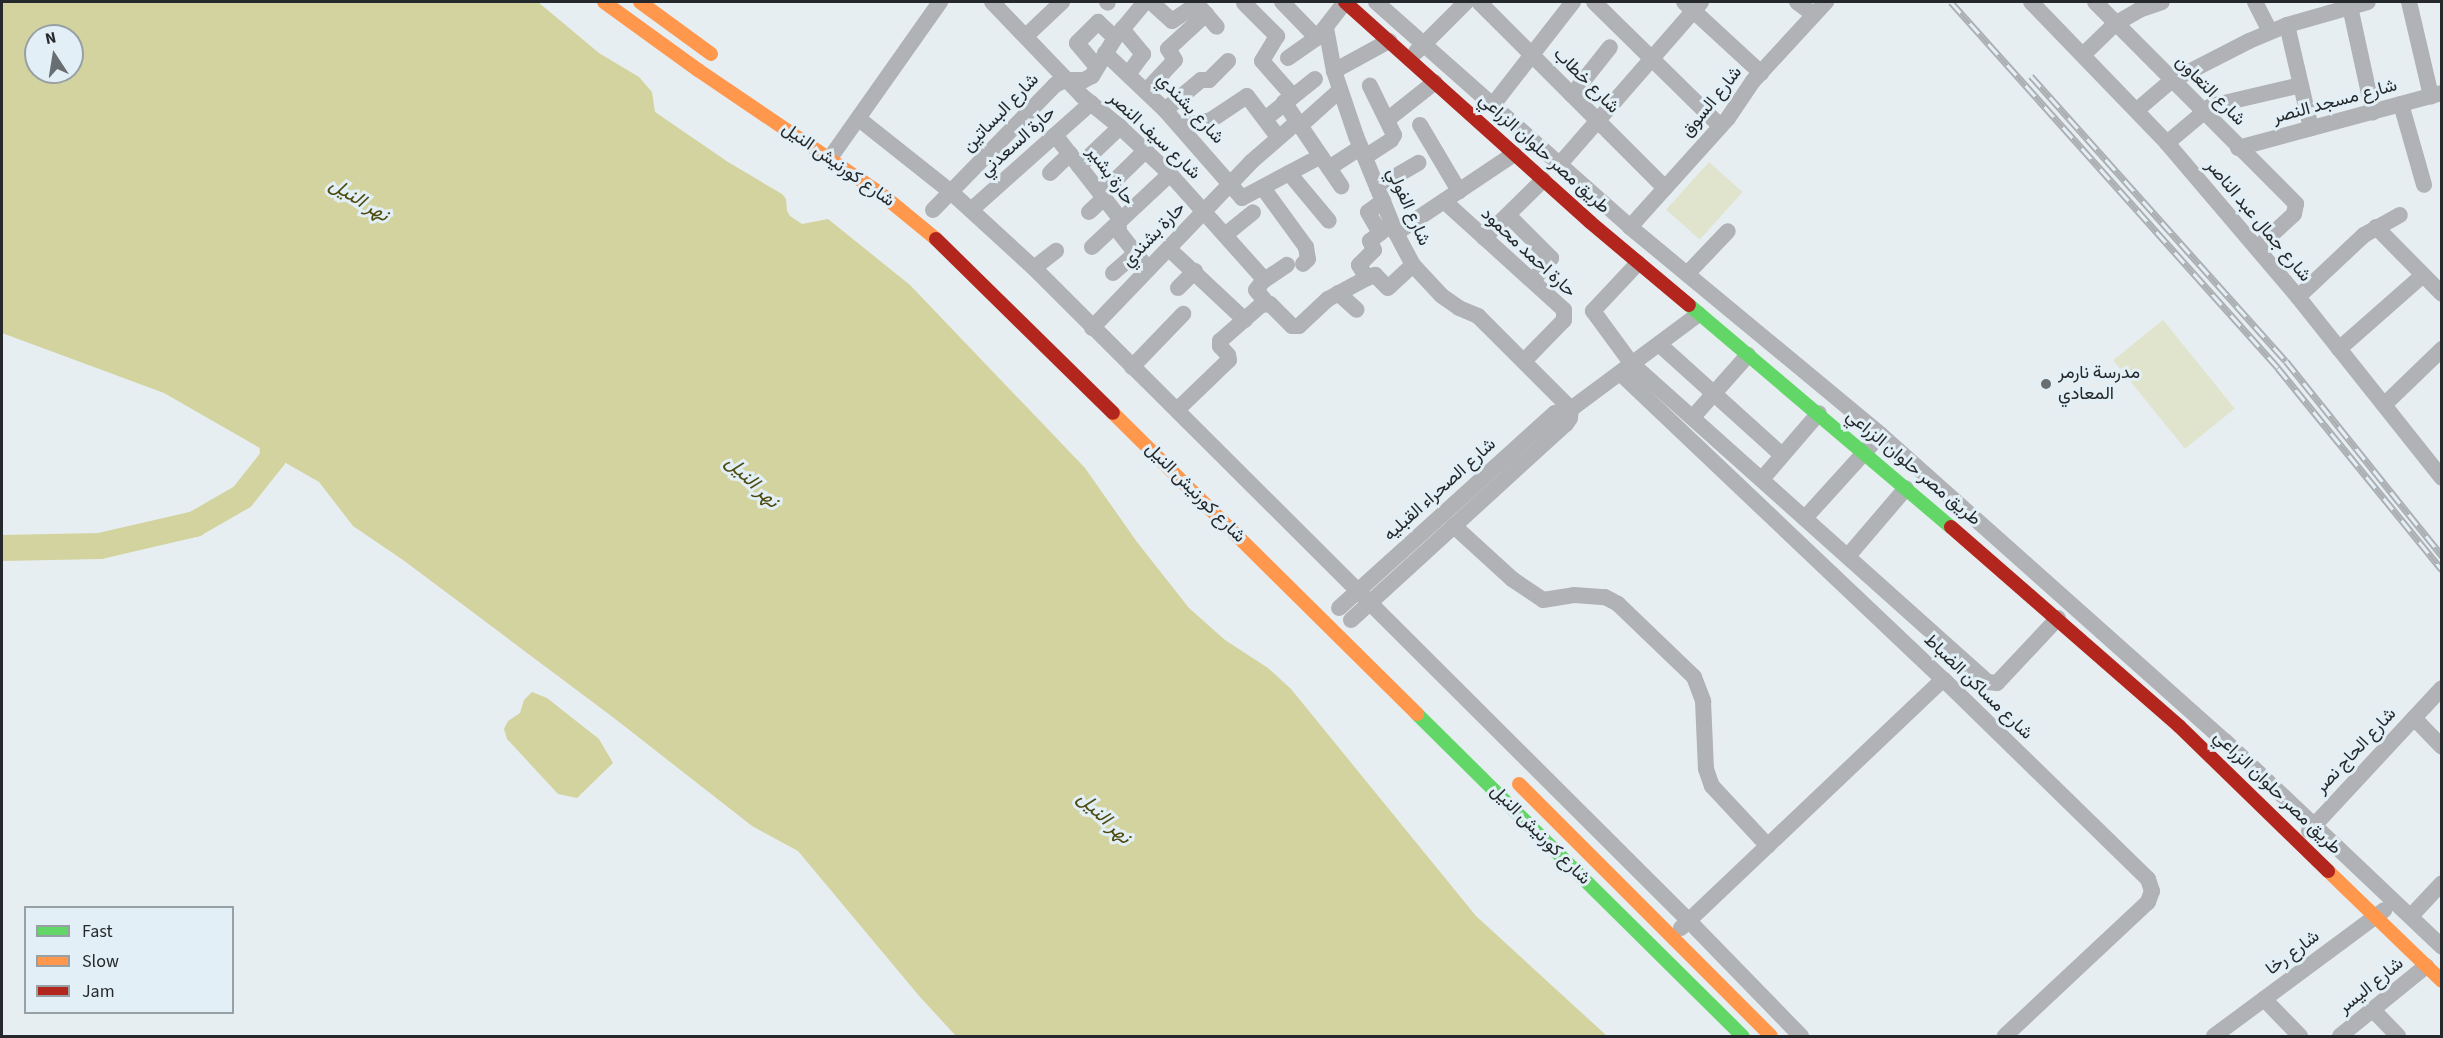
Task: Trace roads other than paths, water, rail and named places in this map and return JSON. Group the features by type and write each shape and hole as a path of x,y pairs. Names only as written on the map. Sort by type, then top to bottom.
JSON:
{"main road":[{"name":"شارع كورنيش النيل","path":"604,2 908,214 964,265 1742,1036"},
{"path":"640,2 724,63"},
{"name":"طريق مصر حلوان الزراعي","path":"1345,2 1590,222 1819,413 2058,618 2179,726 2442,981"},
{"name":"شارع كورنيش النيل","path":"1508,773 1771,1036"}],"street":[{"path":"830,158 940,2"},
{"name":"شارع سيف النصر","path":"992,2 1091,103 1146,150 1170,174 1263,277 1263,281 1256,290 1268,303"},
{"path":"1026,36 1062,2"},
{"name":"شارع البساتين","path":"933,211 1055,85 1069,80 1088,78 1118,33 1146,2"},
{"path":"1146,91 1175,60 1168,49 1210,13 1196,4 1172,21 1151,2"},
{"path":"1244,2 1277,36 1262,61 1288,99 1299,124 1341,186"},
{"path":"1282,2 1321,33"},
{"path":"1288,58 1321,33 1345,2"},
{"name":"طريق مصر حلوان الزراعي","path":"1376,2 1630,227 1881,435 2225,741 2442,947"},
{"path":"1409,59 1466,2"},
{"name":"شارع خطاب","path":"1479,2 1665,188"},
{"path":"1492,106 1573,2"},
{"path":"1594,2 1720,126"},
{"path":"1797,2 1814,15"},
{"name":"شارع السوق","path":"1630,227 1826,2"},
{"name":"شارع جمال عبد الناصر","path":"2031,2 2084,54 2167,143 2298,297 2384,405 2436,459 2442,478"},
{"name":"شارع التعاون","path":"2095,2 2171,81 2293,201 2296,208 2294,214 2257,248"},
{"path":"2084,54 2115,24 2139,10 2162,2"},
{"path":"2255,2 2270,31"},
{"path":"2137,110 2171,81 2270,31 2350,4 2368,2"},
{"path":"2409,2 2436,94"},
{"path":"1559,165 1652,58 1693,4 1761,74"},
{"path":"2350,4 2373,112"},
{"name":"شارع بشندي","path":"1118,33 1098,22 1077,43 1101,60 1129,73 1180,126 1236,190"},
{"path":"2287,25 2311,128"},
{"path":"1118,33 1143,54 1129,73"},
{"name":"شارع الفولي","path":"1321,33 1380,194 1389,230 1413,265 1442,296 1459,308 1478,316 1571,410"},
{"path":"1334,71 1389,41"},
{"path":"1572,95 1610,47"},
{"path":"1165,110 1201,80 1209,81 1228,61"},
{"path":"1265,119 1312,81 1323,102"},
{"path":"1387,120 1435,82"},
{"path":"2167,143 2201,111 2219,103 2301,85"},
{"path":"1236,190 1244,198 1289,173 1363,152 1392,138 1394,135 1370,86"},
{"name":"حارة بشندي","path":"1092,328 1204,212 1236,190 1278,137 1299,124 1340,90"},
{"name":"شارع مسجد النصر","path":"2238,148 2436,94"},
{"path":"1180,126 1211,120 1245,96 1249,97 1278,137"},
{"name":"حارة السعدني","path":"971,210 1091,103"},
{"path":"2401,104 2424,185"},
{"path":"859,119 951,192 1035,268 1092,328 1364,596 1801,1036"},
{"path":"1420,125 1459,191"},
{"path":"1050,173 1075,160 1120,127"},
{"name":"حارة بشير","path":"1056,135 1103,196 1120,221 1119,232 1148,269"},
{"path":"1089,212 1146,150"},
{"path":"1367,278 1359,265 1374,250 1370,242 1444,201 1514,154"},
{"path":"1380,194 1418,163"},
{"path":"1289,173 1329,221"},
{"path":"1092,247 1170,174"},
{"path":"1484,238 1543,180"},
{"path":"1263,188 1306,247 1308,260 1295,264 1263,281"},
{"name":"حارة احمد محمود","path":"1444,201 1563,308 1566,315 1524,361"},
{"path":"1590,222 1606,206"},
{"path":"1224,235 1253,212"},
{"path":"1508,215 1551,258 1533,281"},
{"path":"2298,297 2376,227 2400,216"},
{"path":"2376,227 2430,277 2442,294"},
{"path":"1687,274 1728,231"},
{"path":"1169,249 1196,271 1245,320"},
{"path":"1035,268 1056,251"},
{"path":"1113,273 1136,253"},
{"path":"1638,263 1593,311 1626,368 1692,417 1990,683 1996,683 2058,618"},
{"path":"1177,410 1228,360 1220,343 1268,303 1292,326 1299,326 1319,306 1338,293 1375,275 1388,288 1413,265"},
{"path":"1178,288 1196,271"},
{"path":"2339,349 2430,277"},
{"path":"1338,293 1357,310"},
{"path":"1132,367 1183,314"},
{"name":"شارع الصحراء القبليه","path":"1345,614 1555,413 1571,410 1699,314"},
{"path":"1659,344 1782,455"},
{"path":"2384,405 2442,349"},
{"path":"1692,417 1748,355"},
{"name":"شارع مساكن الضباط","path":"1626,368 2148,879 2152,891 2148,902 2005,1036"},
{"name":"شارع الصحراء القبليه","path":"1364,596 1454,526 1566,424 1571,410"},
{"path":"1762,479 1819,413"},
{"path":"1805,518 1881,435"},
{"path":"1848,556 1906,488"},
{"path":"1454,526 1512,579 1543,600 1574,596 1605,597 1618,604 1694,676 1703,701 1706,770 1712,786 1768,846"},
{"path":"2034,597 2046,584"},
{"path":"1672,936 1943,680"},
{"name":"شارع الحاج نصر","path":"2300,841 2442,688"},
{"path":"2414,718 2442,747"},
{"path":"2411,916 2442,883"},
{"name":"شارع رخا","path":"2214,1036 2395,901"},
{"name":"شارع اليسر","path":"2346,1035 2426,966"},
{"path":"2264,999 2300,1036"},
{"path":"2373,1010 2398,1036"}],"water":[{"name":"نهر النيل","path":"2,2 538,2 599,53 639,77 652,92 655,112 728,162 782,194 786,199 790,216 802,224 828,219 910,285 1085,468 1137,542 1189,608 1225,640 1268,668 1291,689 1476,916 1607,1036 956,1036 920,997 798,851 752,826 614,718 403,560 353,526 319,482 164,393 2,333"},
{"path":"532,692 547,698 599,739 613,763 577,798 558,794 507,739 504,729 508,721 520,713 524,700"}],"waterway":[{"path":"2,548 100,546 195,524 242,497 273,458 272,422"}],"railway":[{"path":"1951,2 2278,368 2442,570"},
{"path":"2031,76 2286,361 2442,556"}],"place":[{"name":"مدرسة نارمر المعادي","path":"2046,384"}]}
